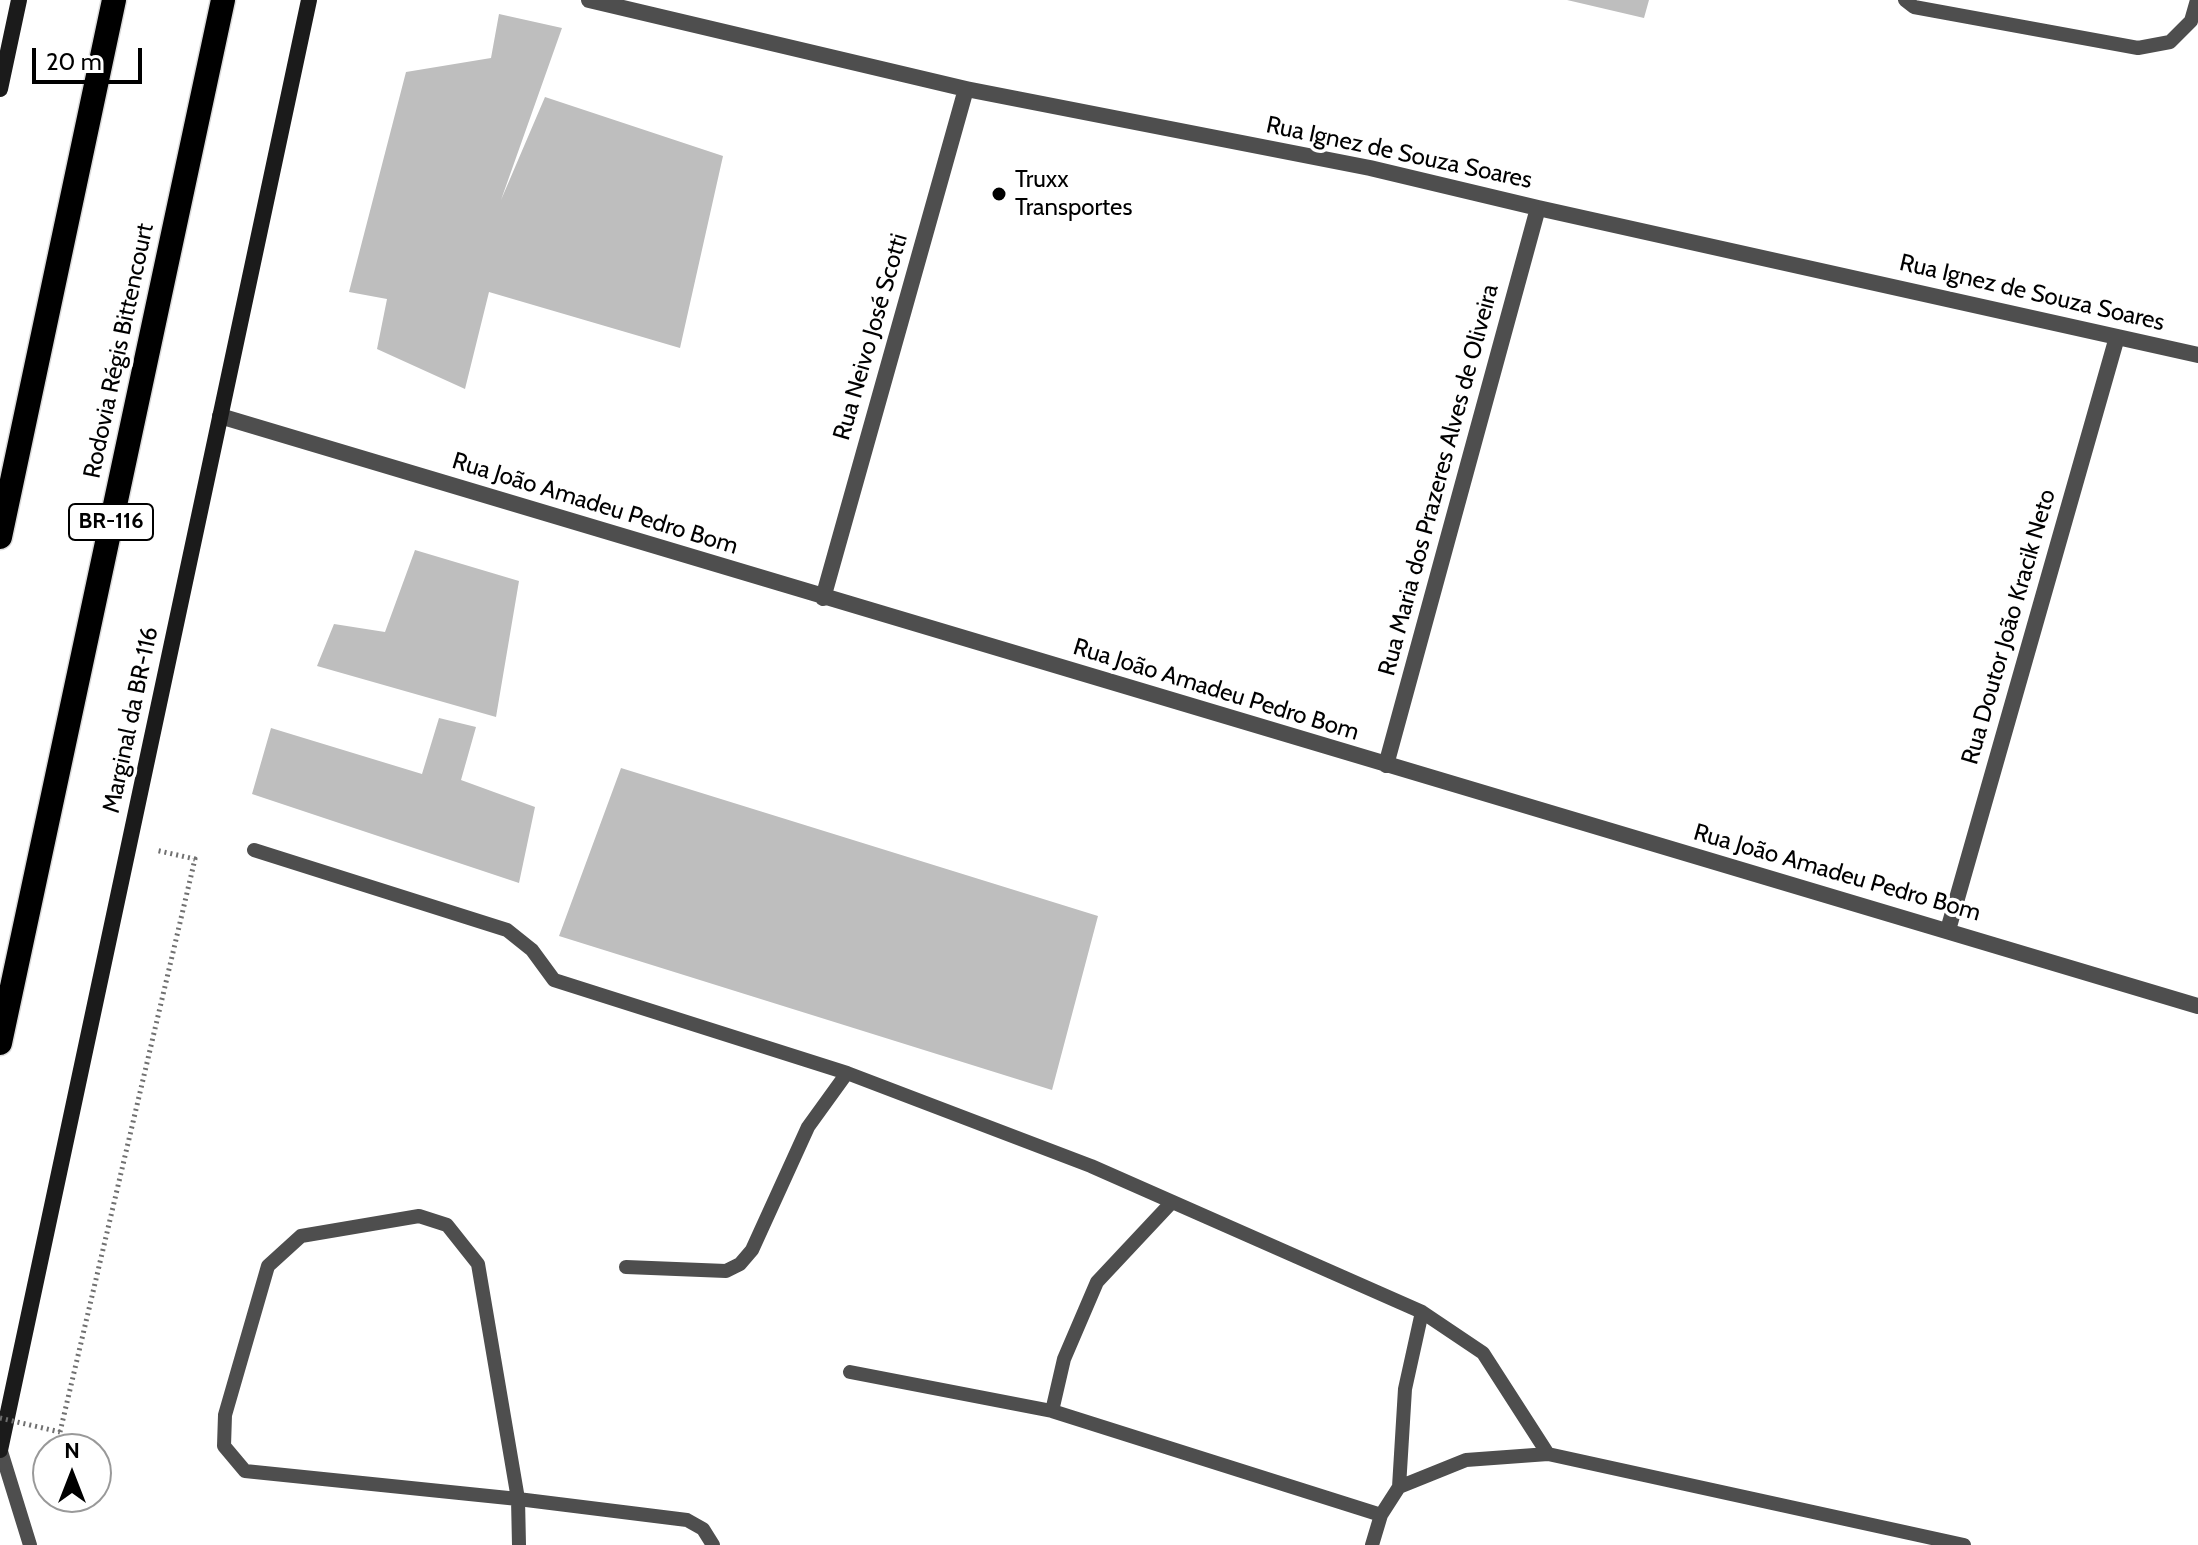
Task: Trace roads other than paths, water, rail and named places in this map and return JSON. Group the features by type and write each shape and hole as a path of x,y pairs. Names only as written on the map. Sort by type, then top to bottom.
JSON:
{"highway":[{"path":"0,537 114,0"},
{"name":"Rodovia Régis Bittencourt","path":"0,1043 223,0"}],"main road":[{"path":"0,89 19,0"},
{"name":"Marginal da BR-116","path":"0,1449 309,0"}],"street":[{"name":"Rua Ignez de Souza Soares","path":"589,0 966,89 1370,168 2198,355"},
{"name":"Rua Neivo José Scotti","path":"823,598 966,89"},
{"name":"Rua Maria dos Prazeres Alves de Oliveira","path":"1386,765 1538,208"},
{"name":"Rua Doutor João Kracik Neto","path":"1948,930 2117,337"},
{"name":"Rua João Amadeu Pedro Bom","path":"220,416 2198,1006"}],"lane":[{"path":"1905,0 1914,7 2138,48 2170,42 2191,21 2197,0"},
{"path":"254,850 507,930 532,950 554,980 847,1073 1091,1166 1422,1312 1483,1353 1548,1454"},
{"path":"626,1267 726,1271 740,1264 752,1250 808,1127 847,1073"},
{"path":"1052,1411 1064,1359 1097,1282 1172,1202"},
{"path":"519,1545 518,1499 478,1264 447,1225 419,1216 301,1236 268,1266 225,1415 224,1446 245,1471 518,1499 687,1520 703,1529 713,1545"},
{"path":"1372,1545 1381,1515 1399,1487 1405,1389 1422,1312"},
{"path":"850,1372 1052,1411 1381,1515"},
{"path":"0,1449 30,1545"},
{"path":"1399,1487 1466,1460 1548,1454 1964,1545"}],"place":[{"name":"Truxx Transportes","path":"999,194"}]}
